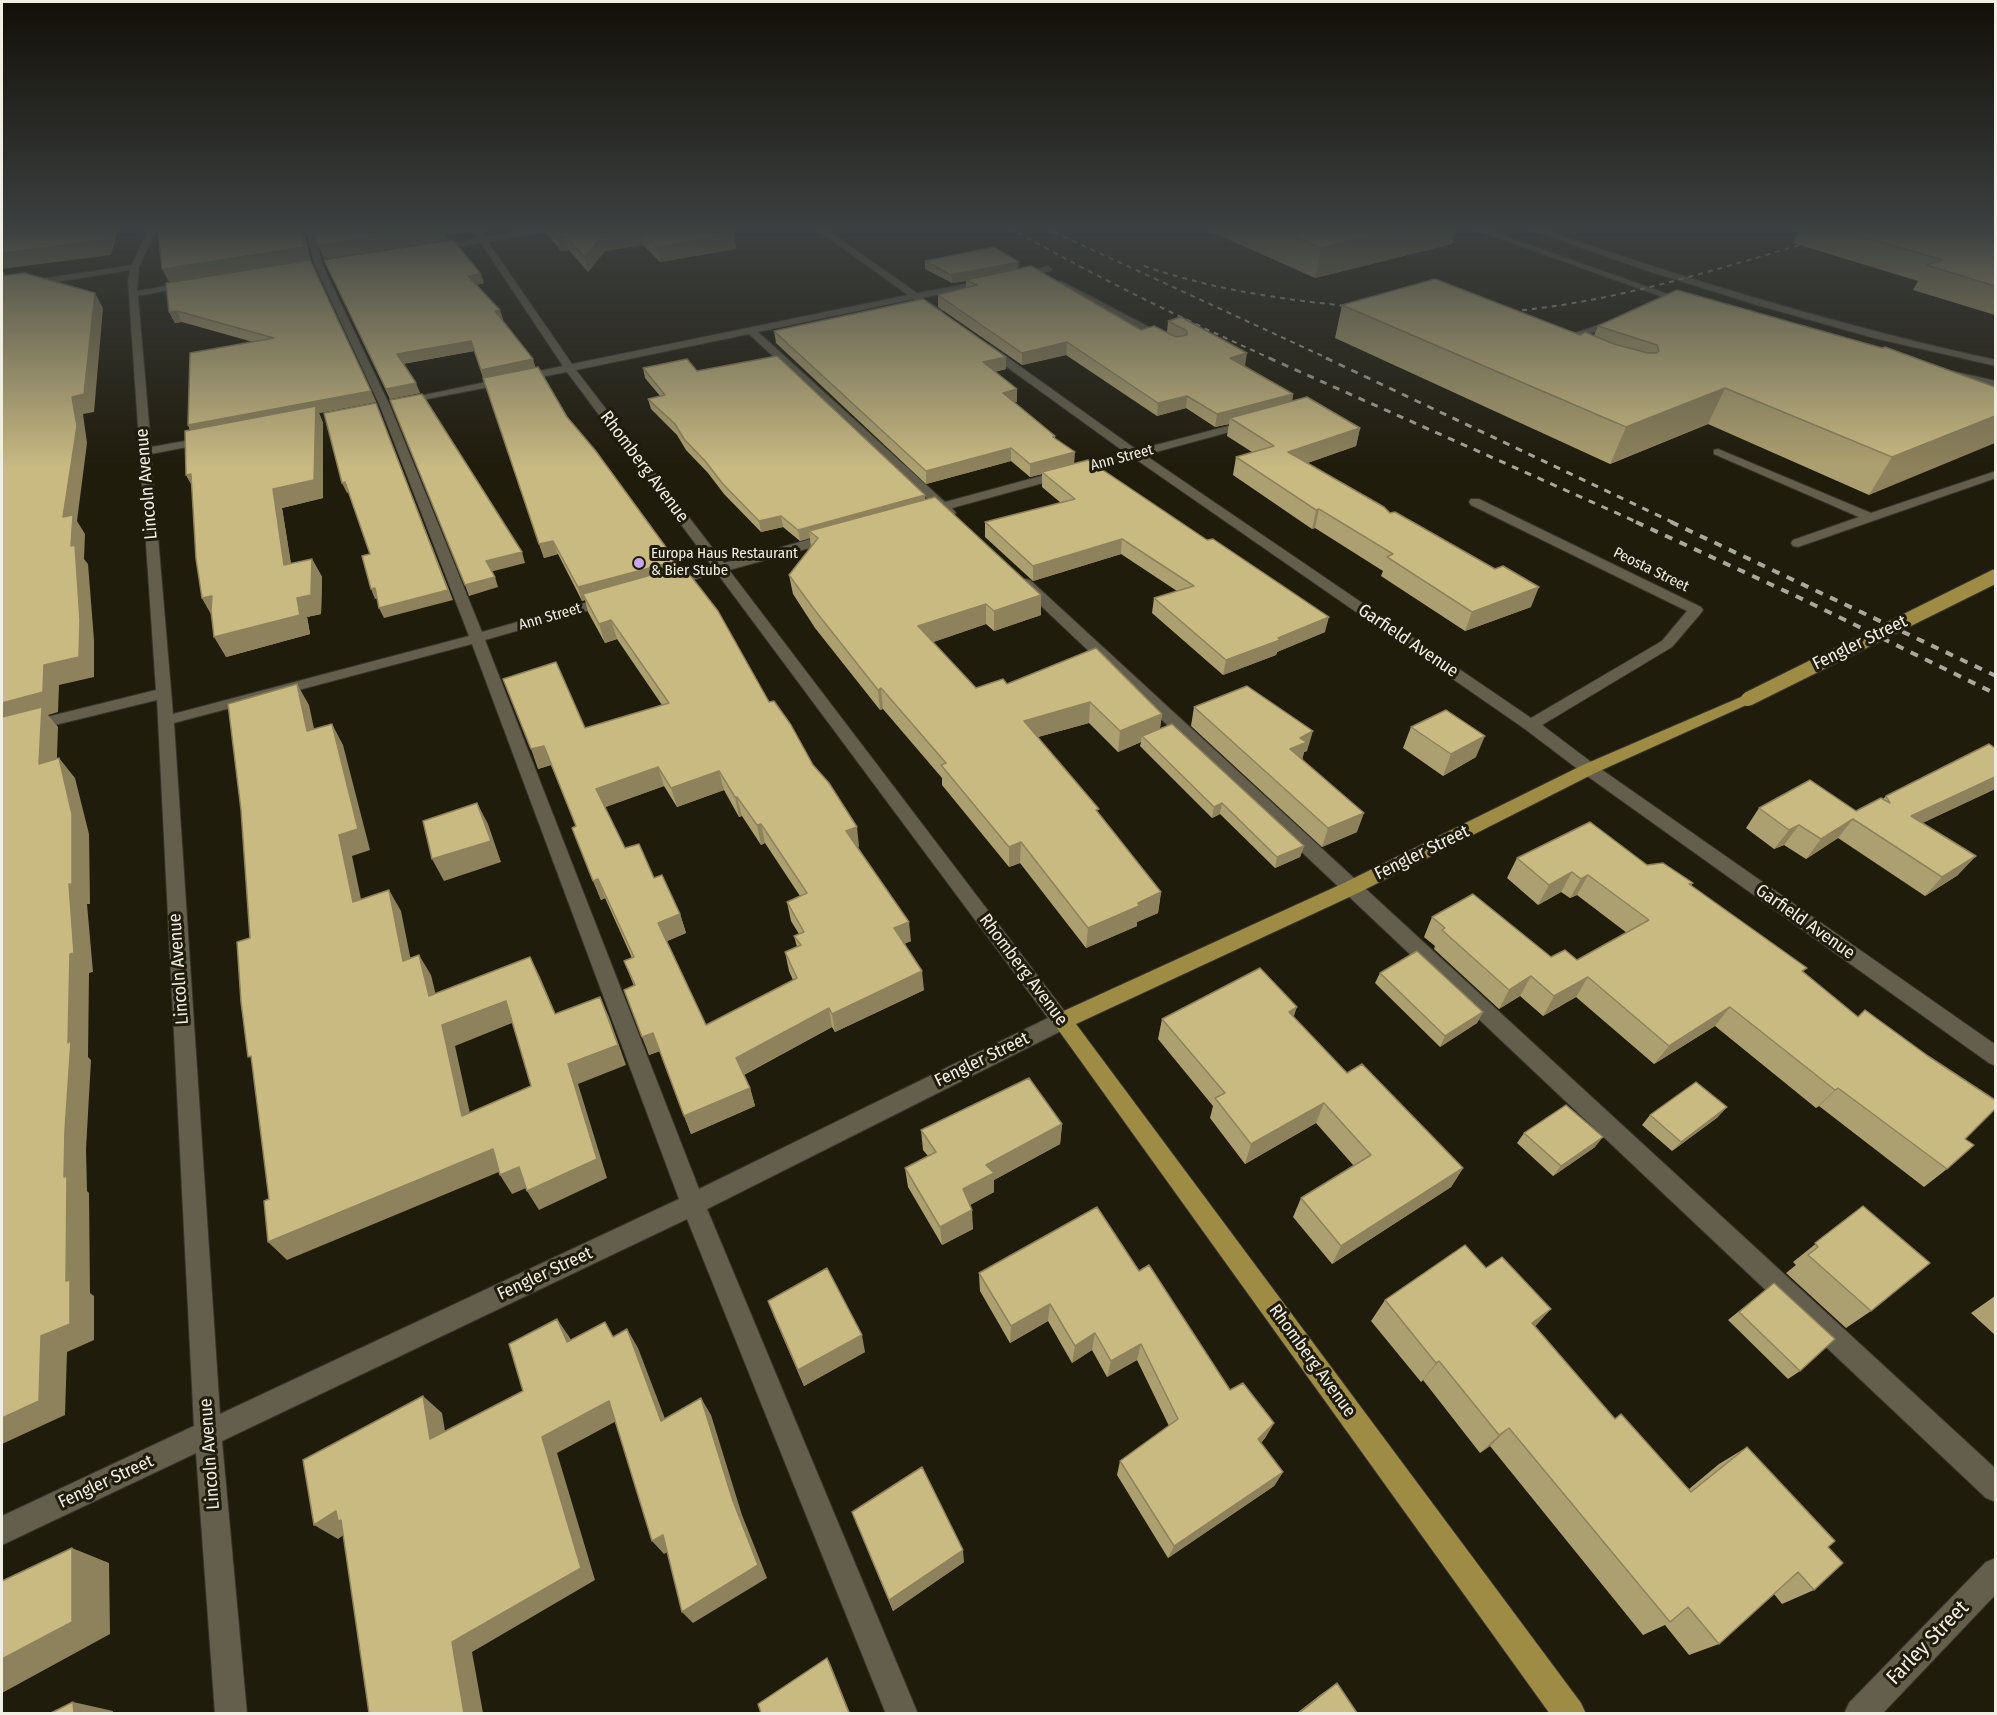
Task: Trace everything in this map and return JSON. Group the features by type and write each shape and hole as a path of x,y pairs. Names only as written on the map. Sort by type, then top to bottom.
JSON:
{"main road":[{"name":"Fengler Street","path":"1062,1021 1351,888 1589,769 1748,699 1995,576"},
{"name":"Rhomberg Avenue","path":"1062,1021 1570,1713"}],"street":[{"name":"Lincoln Avenue","path":"133,308 164,693 208,1434 231,1713"},
{"path":"336,308 477,638 693,1204 902,1713"},
{"name":"Rhomberg Avenue","path":"529,308 568,367 1062,1021"},
{"path":"380,407 857,308"},
{"path":"933,308 945,317"},
{"path":"1108,308 1180,345"},
{"path":"1773,308 1920,351 1995,363"},
{"path":"1561,353 1557,346 1563,340 1627,318"},
{"path":"750,330 960,523"},
{"name":"Garfield Avenue","path":"974,338 1135,454 1531,725 1589,769 1995,1057"},
{"path":"1941,371 1995,384"},
{"name":"Ann Street","path":"920,513 1262,420"},
{"path":"145,452 225,436"},
{"path":"1718,452 1869,517"},
{"path":"1798,543 1995,474"},
{"name":"Peosta Street","path":"1475,502 1696,610 1666,644 1531,725"},
{"path":"650,588 842,534"},
{"path":"1012,572 1995,1488"},
{"name":"Ann Street","path":"164,721 477,638 627,595"},
{"path":"2,733 164,693"},
{"name":"Fengler Street","path":"2,1531 693,1204 1062,1021"},
{"name":"Farley Street","path":"1860,1713 1995,1572"}],"building":[{"path":"2,308 93,308 84,394 72,397 77,426 63,517 73,515 71,546 75,545 80,620 79,657 44,665 43,692 2,703"},
{"path":"169,308 332,308 371,391 188,425 190,353 274,338 177,311 169,312"},
{"path":"347,308 498,308 500,310 495,311 533,359 481,370 471,341 397,354 416,383 386,389"},
{"path":"881,308 936,308 1006,357 983,362 1017,389 1003,393 1055,436 1053,437 1075,452 1030,464 1011,448 926,471 774,331"},
{"path":"957,308 1103,308 1141,330 1154,326 1176,337 1187,335 1187,331 1168,321 1181,317 1247,353 1230,358 1293,394 1217,414 1187,396 1158,403 1067,342 1022,353"},
{"path":"1349,308 1510,308 1580,335 1585,332 1614,344 1648,353 1657,353 1659,351 1657,345 1598,326 1637,308 1741,308 1885,347 1995,387 1995,416 1892,457 1725,388 1626,427"},
{"path":"777,356 925,495 798,530 781,516 759,521 722,483 684,439 675,424 648,399 665,395 643,368 687,359 697,371"},
{"path":"538,367 567,417 595,450 676,561 578,587 553,541 539,544 483,378"},
{"path":"422,394 522,552 486,561 495,577 465,585 390,400"},
{"path":"1307,397 1360,428 1288,452 1384,507 1390,513 1395,512 1495,569 1503,566 1539,587 1472,612 1387,557 1393,554 1319,509 1316,510 1236,457 1274,446 1230,418"},
{"path":"376,403 448,590 379,608 375,588 371,589 362,556 370,554 345,482 342,483 324,413"},
{"path":"316,406 314,480 273,489 284,565 312,559 311,595 297,598 300,615 214,637 212,596 202,598 196,559 191,474 186,475 185,431"},
{"path":"1088,460 1207,540 1213,539 1329,617 1278,638 1280,640 1226,660 1154,598 1194,586 1122,539 1033,566 985,522 1075,499 1042,472"},
{"path":"935,497 1041,595 994,611 986,604 918,626 976,688 1003,679 1007,684 1096,648 1162,714 1120,731 1090,702 1024,721 1099,809 1096,810 1161,892 1138,903 1139,906 1088,928 1021,842 1009,847 941,765 946,763 881,688 878,690 789,575 818,538 809,531"},
{"path":"683,566 718,611 769,702 774,701 791,725 813,765 829,783 857,827 846,831 909,922 894,928 922,971 832,1014 829,1008 736,1058 750,1088 684,1116 653,1033 642,1037 624,990 635,985 624,961 634,957 598,879 593,881 572,828 576,826 544,746 531,749 503,679 556,662 585,728 669,703 611,620 599,624 583,594","holes":["658,767 671,788 719,771 735,797 757,825 761,824 807,893 787,902 804,932 794,936 801,945 785,952 797,978 706,1025 658,923 680,914 662,875 654,878 639,844 625,848 596,789"]},
{"path":"297,684 307,731 332,724 358,829 339,835 353,902 389,890 403,961 419,955 429,996 530,957 555,1014 600,997 618,1045 568,1064 597,1159 527,1191 519,1167 500,1175 493,1149 268,1242 264,1201 269,1199 251,1056 248,1057 241,1002 237,942 250,938 241,810 228,704","holes":["506,1001 531,1086 462,1116 442,1025"]},
{"path":"1247,686 1313,731 1300,738 1307,742 1290,749 1364,813 1328,828 1194,707"},
{"path":"42,707 39,764 59,758 72,814 72,884 69,884 74,953 70,954 68,1043 71,1041 64,1177 67,1176 66,1281 70,1280 70,1324 41,1336 39,1401 2,1418 2,717"},
{"path":"1446,710 1485,736 1451,754 1411,727"},
{"path":"1172,724 1304,846 1277,857 1222,803 1214,807 1142,736"},
{"path":"1989,744 1995,748 1995,777 1911,816 1976,856 1942,877 1853,819 1821,839 1799,825 1789,830 1759,808 1810,780 1856,811 1881,798 1890,803 1886,796"},
{"path":"477,803 491,841 432,859 423,821"},
{"path":"1590,822 1647,865 1663,863 1693,883 1689,884 1807,968 1802,971 1858,1017 1865,1010 1928,1056 1995,1100 1995,1109 1965,1139 1974,1145 1947,1169 1838,1088 1835,1090 1730,1007 1669,1046 1588,977 1554,996 1531,976 1509,990 1442,930 1445,928 1432,917 1473,894 1551,957 1565,950 1577,960 1649,920 1588,875 1581,879 1572,872 1549,885 1517,858"},
{"path":"1417,951 1483,1012 1445,1036 1380,973"},
{"path":"1260,968 1297,1007 1289,1012 1347,1073 1362,1064 1463,1168 1341,1246 1301,1198 1371,1155 1324,1103 1251,1144 1215,1098 1225,1093 1162,1019"},
{"path":"1029,1078 1062,1124 986,1165 994,1173 963,1189 972,1210 940,1227 905,1168 936,1152 921,1130"},
{"path":"1696,1082 1727,1107 1681,1142 1650,1115"},
{"path":"1566,1105 1603,1137 1561,1166 1524,1133"},
{"path":"1863,1206 1930,1263 1871,1311 1808,1255 1818,1247 1815,1243"},
{"path":"1097,1207 1139,1271 1149,1265 1230,1390 1243,1383 1274,1423 1258,1439 1283,1472 1174,1546 1120,1461 1178,1419 1141,1344 1111,1361 1095,1333 1075,1346 1050,1304 1011,1326 979,1273"},
{"path":"1465,1245 1486,1268 1502,1257 1551,1309 1532,1323 1615,1419 1621,1414 1691,1492 1747,1447 1835,1541 1828,1547 1843,1563 1814,1590 1798,1572 1719,1644 1688,1607 1670,1622 1509,1428 1499,1435 1439,1361 1436,1363 1385,1300"},
{"path":"827,1268 862,1335 798,1370 768,1301"},
{"path":"1774,1283 1835,1339 1800,1371 1739,1312"},
{"path":"557,1319 567,1342 605,1322 613,1337 627,1329 661,1421 701,1398 733,1501 758,1565 682,1612 663,1535 652,1541 609,1401 542,1437 581,1568 452,1642 464,1713 369,1713 341,1520 338,1521 336,1511 314,1525 303,1460 423,1396 430,1439 523,1391 509,1344"},
{"path":"922,1467 963,1550 889,1600 852,1512"},
{"path":"72,1548 72,1622 2,1659 2,1581"},
{"path":"827,1658 849,1713 761,1713 758,1704"},
{"path":"1337,1683 1357,1713 1299,1713"},
{"path":"73,1702 74,1713 51,1713"}],"railway":[{"path":"1164,308 1272,359"},
{"path":"1219,308 1329,359"},
{"path":"1502,312 1540,308"},
{"path":"1269,358 1639,523"},
{"path":"1326,358 1674,523"},
{"path":"1636,522 1798,597 1996,694"},
{"path":"1671,522 1996,676"}],"place":[{"name":"Europa Haus Restaurant & Bier Stube","path":"639,563"}]}
